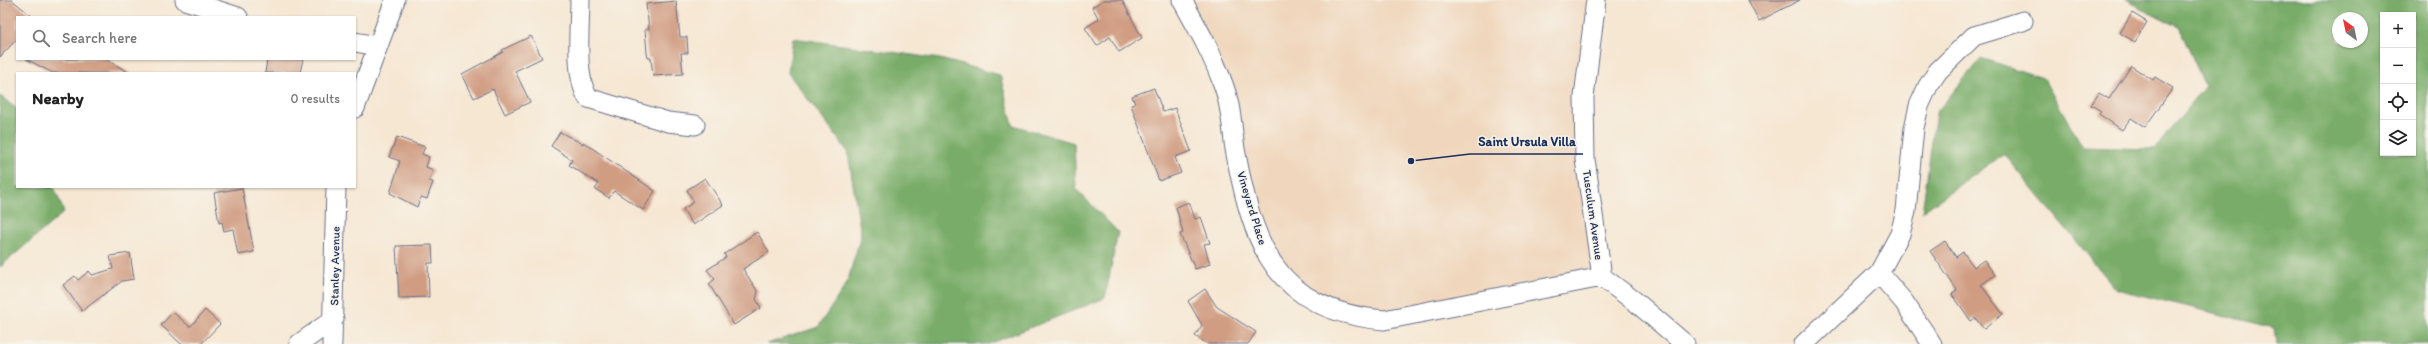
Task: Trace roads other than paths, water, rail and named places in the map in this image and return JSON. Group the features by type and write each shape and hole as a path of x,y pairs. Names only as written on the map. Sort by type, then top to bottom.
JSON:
{"street":[{"path":"185,0 235,16"},
{"path":"356,105 394,0"},
{"path":"580,0 580,63 582,89 588,98 668,122 695,125"},
{"name":"Vineyard Place","path":"1182,0 1203,38 1224,85 1238,164 1262,245 1280,274 1291,286 1311,301 1329,310 1359,318 1384,320 1602,277"},
{"name":"Tusculum Avenue","path":"1596,0 1584,97 1585,159 1602,277 1637,302 1685,344"},
{"path":"1804,344 1879,273 1900,234 1906,211 1914,128 1919,106 1928,86 1938,71 1974,36 2023,21"},
{"path":"356,42 377,46"},
{"name":"Stanley Avenue","path":"332,344 334,319 336,188"},
{"path":"1879,273 1904,302 1932,344"},
{"path":"299,344 334,319"}],"place":[{"name":"Saint Ursula Villa","path":"1411,161"}]}
